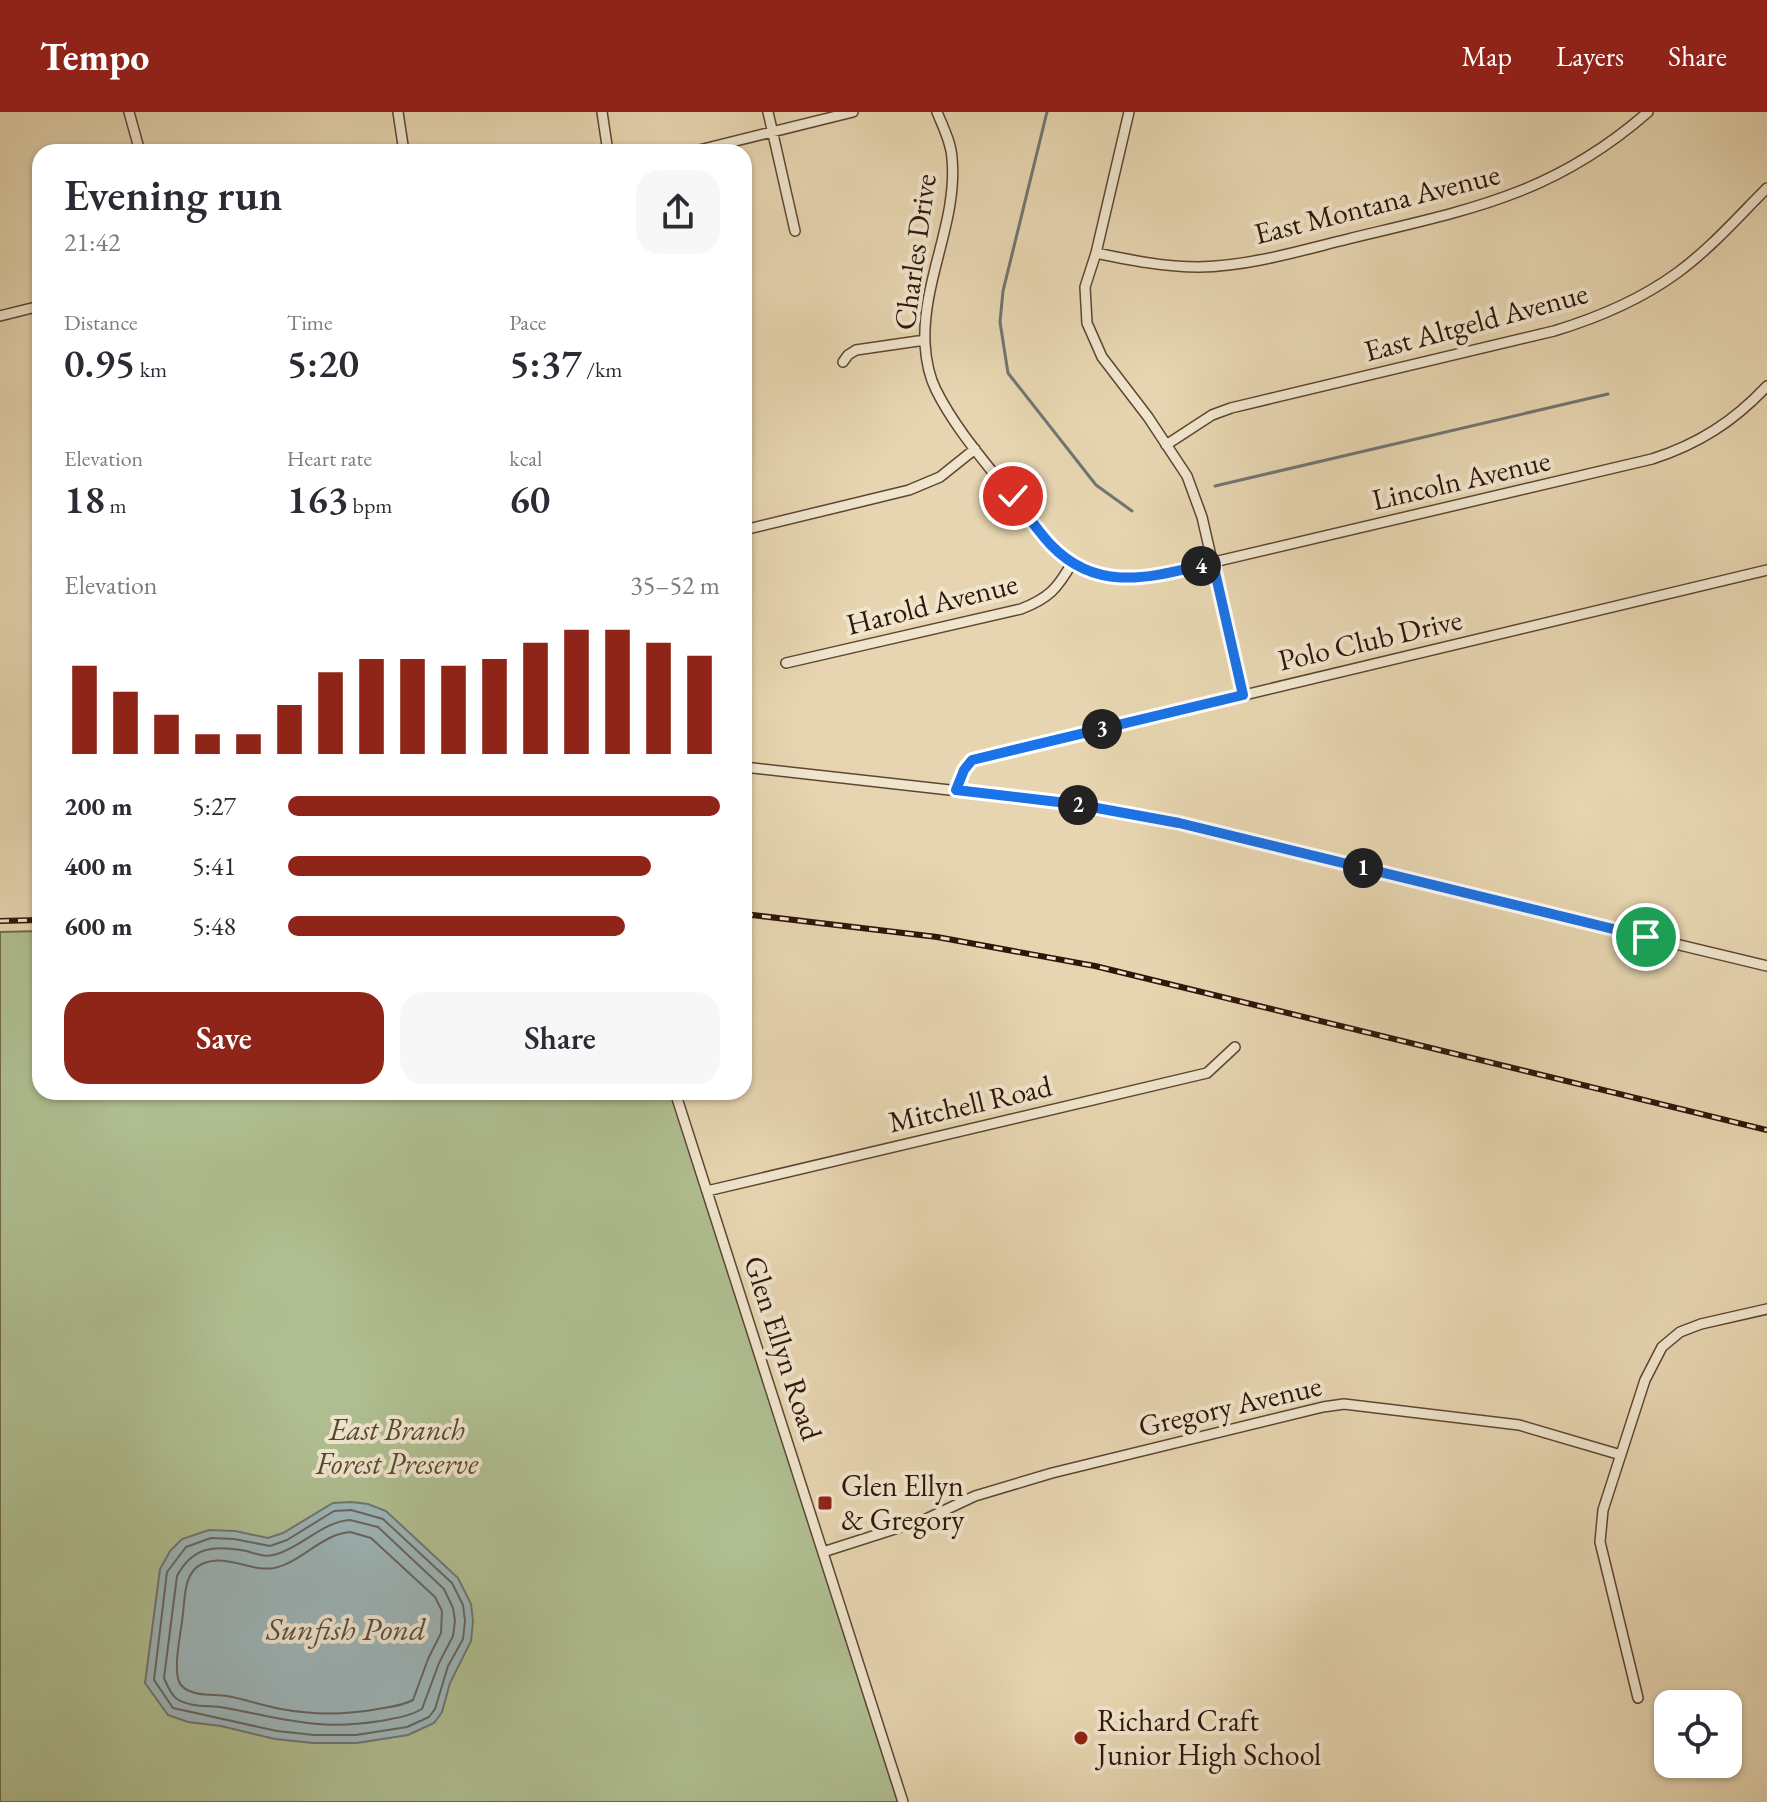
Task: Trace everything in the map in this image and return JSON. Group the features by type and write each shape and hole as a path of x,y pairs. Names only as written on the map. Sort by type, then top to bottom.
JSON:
{"street":[{"path":"129,112 138,144"},
{"path":"398,112 403,144"},
{"path":"602,112 607,144"},
{"path":"768,112 795,231"},
{"path":"727,144 853,112"},
{"name":"Charles Drive","path":"937,112 949,143 953,174 927,301 925,340 929,372 935,389 951,417 1050,544 1072,563 1109,577 1128,580 1146,578"},
{"path":"1129,112 1085,287 1085,312 1093,342 1176,457 1196,499 1243,695"},
{"name":"East Montana Avenue","path":"1096,253 1148,264 1217,266 1259,260 1461,212 1521,193 1555,177 1616,138 1648,112"},
{"name":"East Altgeld Avenue","path":"1166,445 1212,415 1231,408 1554,331 1602,314 1678,273 1767,188"},
{"path":"0,316 32,308"},
{"path":"843,362 856,350 925,340"},
{"name":"Lincoln Avenue","path":"1146,578 1652,459 1713,432 1738,414 1767,386"},
{"path":"752,528 909,490 940,477 975,449"},
{"name":"Harold Avenue","path":"786,663 1021,609 1042,601 1058,587 1072,563"},
{"name":"Polo Club Drive","path":"956,790 972,760 1767,570"},
{"path":"752,768 1075,804 1179,823 1767,966"},
{"name":"Mitchell Road","path":"707,1191 1207,1073 1235,1047"},
{"name":"Glen Ellyn Road","path":"678,1100 903,1802"},
{"path":"1638,1698 1600,1542 1603,1510 1650,1366 1662,1347 1689,1328 1767,1309"},
{"name":"Gregory Avenue","path":"823,1552 926,1519 975,1496 1052,1473 1344,1404 1519,1425 1621,1455"}],"green space":[{"name":"East Branch Forest Preserve","path":"32,931 32,1100 674,1100 898,1802 0,1802 0,932"}],"water":[{"name":"Sunfish Pond","path":"351,1502 386,1511 458,1578 471,1604 471,1641 450,1683 442,1712 434,1723 408,1735 357,1743 313,1743 275,1739 221,1726 188,1722 168,1715 145,1683 160,1569 170,1551 182,1539 209,1530 235,1531 268,1538 283,1533 333,1503"}],"waterway":[{"path":"1047,112 1003,291 1000,322 1008,373 1096,485 1132,511"},
{"path":"1215,486 1608,394"}],"railway":[{"path":"752,915 937,937 1095,966 1767,1130"},
{"path":"0,921 32,920"}],"place":[{"name":"Glen Ellyn & Gregory","path":"825,1503"},
{"name":"Richard Craft Junior High School","path":"1081,1738"}],"route":[{"path":"1013,496 1050,544 1072,563 1089,571 1128,580 1213,563 1243,695 972,760 956,790 1075,804 1179,823 1646,937"}]}
